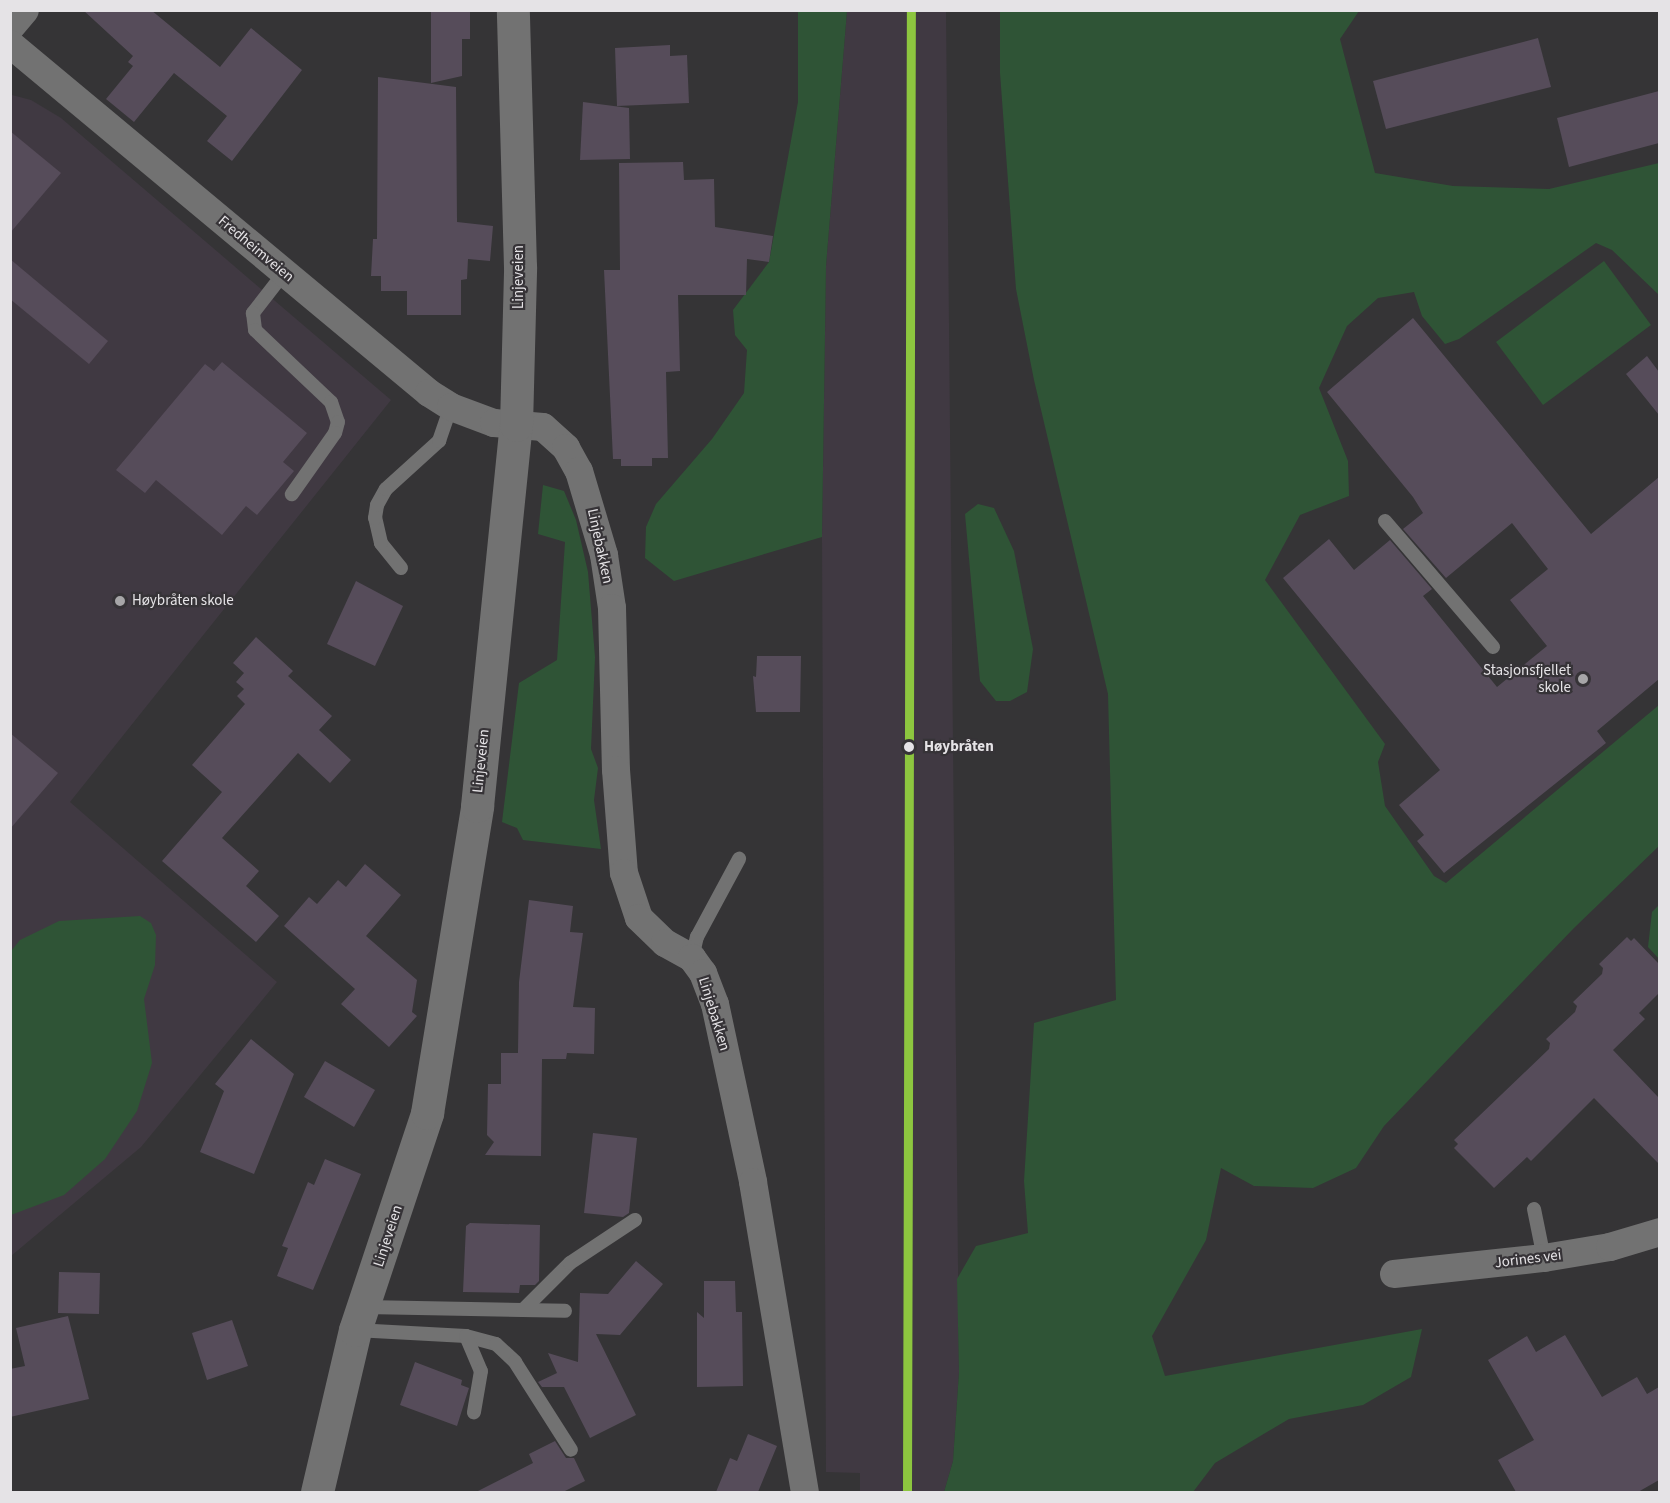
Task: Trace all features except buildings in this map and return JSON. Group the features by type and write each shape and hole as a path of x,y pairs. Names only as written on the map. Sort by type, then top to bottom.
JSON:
{"street":[{"path":"10,28 25,10"},
{"name":"Linjeveien","path":"317,1492 360,1318 428,1113 477,806 516,425 520,267 513,10"},
{"name":"Fredheimveien","path":"10,44 429,393 451,407 494,423 516,425"},
{"name":"Linjebakken","path":"516,425 543,427 555,434 579,471 592,506 612,608 615,770 624,873 630,898 648,930 692,958 703,973 725,1045 753,1182 805,1492"},
{"name":"Jorines vei","path":"1394,1274 1544,1258 1610,1247 1659,1232"}],"lane":[{"path":"284,273 253,313 255,330 331,402 338,422 335,433 292,494"},
{"path":"401,568 381,543 375,518 377,506 386,489 439,441 451,407"},
{"path":"1385,521 1493,647"},
{"path":"692,958 697,937 739,859"},
{"path":"1534,1209 1544,1258"},
{"path":"523,1310 570,1263 635,1220"},
{"path":"360,1318 523,1310 565,1311"},
{"path":"360,1318 485,1339 505,1351 571,1450"},
{"path":"466,1336 481,1371 474,1413"}],"shaded area":[{"path":"847,11 946,11 959,1372 953,1461 944,1492 860,1492 860,1473 826,1472 822,537 826,266"},
{"name":"Høybråten skole","path":"12,95 31,100 61,118 391,400 70,802 277,982 141,1147 11,1256"}],"green space":[{"path":"798,11 847,11 826,266 822,537 674,581 645,558 646,527 656,504 712,439 744,393 747,350 735,335 733,310 769,262 798,102"},
{"path":"1000,11 1359,11 1340,39 1375,173 1453,186 1549,189 1659,163 1659,295 1612,250 1596,243 1459,339 1445,344 1422,316 1414,292 1378,298 1347,326 1319,388 1348,461 1349,496 1300,515 1265,580 1385,744 1378,762 1385,806 1434,876 1446,883 1659,705 1659,846 1574,928 1384,1126 1356,1168 1313,1188 1254,1186 1221,1168 1206,1240 1152,1336 1165,1376 1422,1329 1411,1377 1363,1405 1289,1419 1215,1463 1193,1492 944,1492 953,1461 959,1372 957,1279 976,1246 1028,1233 1024,1181 1034,1023 1116,1000 1108,694 1034,380 1016,289 1000,73"},
{"path":"1604,261 1651,325 1543,405 1496,342"},
{"path":"543,485 564,491 576,520 588,572 595,657 591,749 598,768 594,800 601,849 523,840 517,828 502,822 519,683 557,660 565,542 538,534"},
{"path":"978,504 994,508 1014,551 1033,649 1027,692 1010,701 996,701 980,681 965,514"},
{"path":"1659,905 1659,959 1648,947 1652,912"},
{"path":"140,916 151,923 156,935 155,965 144,999 152,1063 137,1111 105,1159 64,1195 11,1215 11,951 20,940 59,921"}],"transit line":[{"path":"907,1492 911,10"}],"place":[{"name":"Høybråten skole","path":"120,601"},
{"name":"Stasjonsfjellet skole","path":"1583,679"},
{"name":"Høybråten","path":"909,747"}]}
